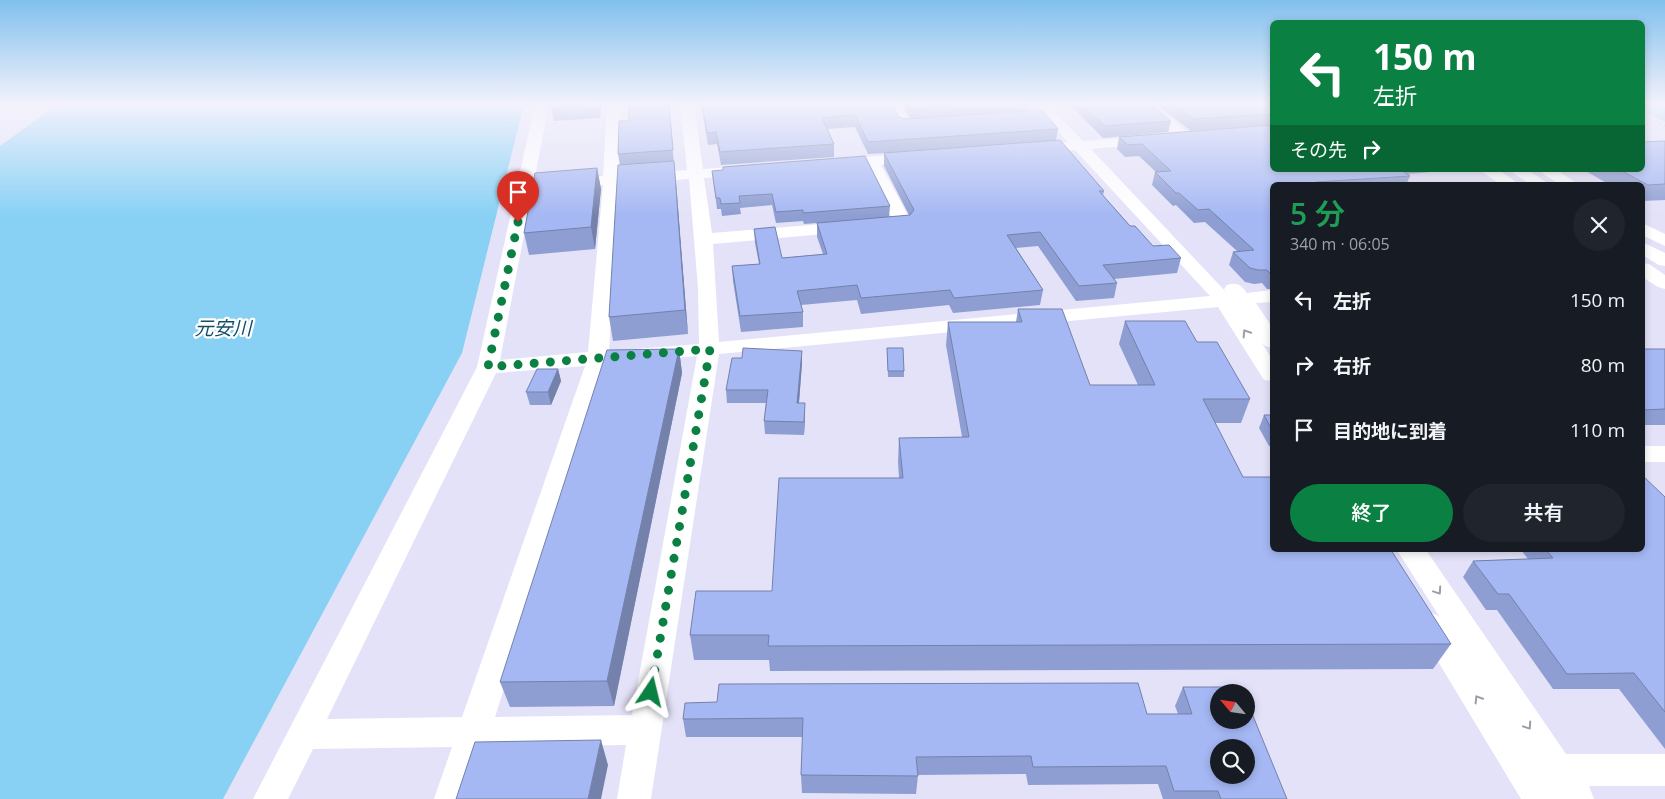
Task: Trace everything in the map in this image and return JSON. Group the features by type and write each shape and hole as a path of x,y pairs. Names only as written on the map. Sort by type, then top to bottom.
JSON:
{"street":[{"path":"270,799 488,367 541,185 542,141"},
{"path":"451,799 598,358 613,141"},
{"path":"634,799 644,730 710,349 710,311 704,239 691,141"},
{"path":"1083,141 1270,340"},
{"path":"1018,150 1140,141"},
{"path":"823,165 931,157"},
{"path":"704,239 903,223 872,162"},
{"path":"541,185 754,170"},
{"path":"1491,172 1507,182"},
{"path":"1520,172 1537,182"},
{"path":"1549,172 1566,182"},
{"path":"1645,230 1665,241"},
{"path":"1645,249 1665,261"},
{"path":"1645,270 1665,282"},
{"path":"488,367 710,349 1270,296"},
{"path":"1233,300 1270,371"},
{"path":"1645,454 1665,454"},
{"path":"1385,552 1542,799"},
{"path":"1412,552 1577,799"},
{"path":"303,734 644,730"},
{"path":"1524,770 1665,770"}],"water":[{"name":"元安川","path":"7,141 515,141 462,353 223,799 0,799 0,146"}],"building":[{"path":"618,141 672,141 673,150 618,154"},
{"path":"718,141 833,141 834,144 720,152"},
{"path":"1061,141 1104,191 1099,191 1130,226 1135,226 1153,246 1169,245 1181,258 1103,265 1117,283 1079,286 1040,232 1007,235 1043,290 954,298 950,290 861,298 857,285 797,291 803,312 740,316 732,266 760,264 754,229 775,227 782,258 827,254 817,223 910,215 914,210 884,153"},
{"path":"1124,141 1270,141 1270,172 1404,172 1410,176 1316,182 1270,182 1270,273 1267,270 1250,268 1233,252 1254,250 1209,209 1198,210 1179,193 1176,193 1155,172 1171,171 1142,144 1128,145"},
{"path":"1665,141 1665,184 1648,185 1624,172 1645,172 1645,142"},
{"path":"865,156 890,206 803,213 803,210 776,212 772,194 739,196 740,203 721,204 720,198 716,198 712,171 723,170 723,167"},
{"path":"674,161 685,310 609,317 618,165"},
{"path":"597,168 591,227 524,233 535,173"},
{"path":"1018,309 1062,309 1090,385 1155,385 1125,321 1185,321 1197,342 1217,342 1250,399 1203,399 1243,477 1270,477 1270,552 1392,552 1451,644 768,646 769,635 690,635 696,591 772,591 779,478 903,478 899,438 969,437 948,322 1022,322"},
{"path":"743,348 802,351 797,403 805,403 804,422 764,421 768,390 726,390 732,358 742,358"},
{"path":"887,348 903,348 904,371 888,371"},
{"path":"679,349 607,681 500,682 607,350"},
{"path":"1645,349 1665,349 1665,409 1645,410"},
{"path":"537,369 558,369 548,392 526,392"},
{"path":"1264,415 1270,415 1270,426"},
{"path":"1645,478 1665,497 1665,712 1634,673 1567,674 1509,594 1498,594 1473,561 1553,558 1548,552 1645,552"},
{"path":"1138,683 1147,714 1192,714 1183,687 1210,687 1210,729 1255,729 1255,721 1287,799 1221,799 1218,791 1174,791 1166,766 1033,767 1031,756 916,757 918,776 801,775 803,718 683,719 685,703 717,702 719,684"},
{"path":"601,740 588,799 456,799 475,742"}],"route":[{"path":"518,222 488,367 710,349 651,692"}]}
